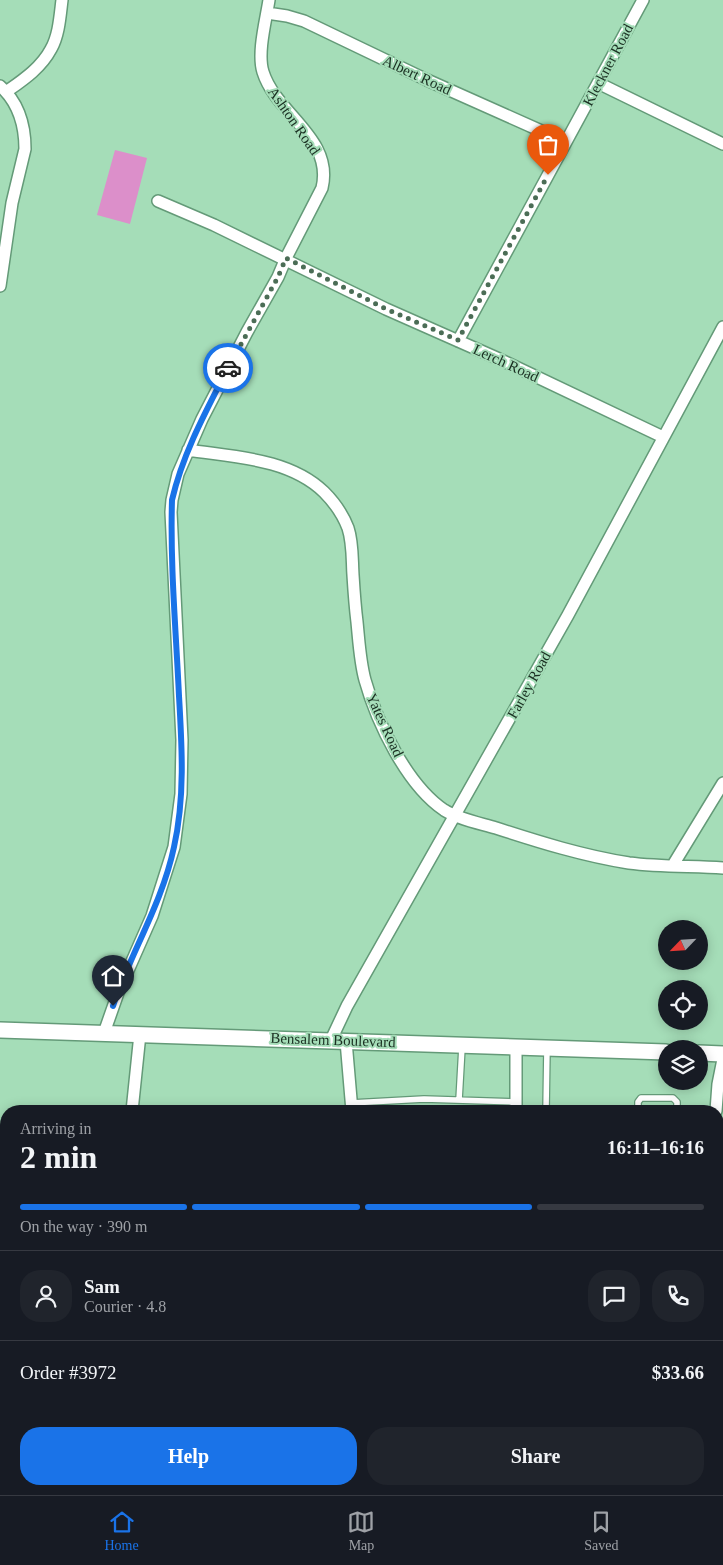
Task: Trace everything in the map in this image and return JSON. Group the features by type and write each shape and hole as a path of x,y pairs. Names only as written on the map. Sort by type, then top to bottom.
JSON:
{"main road":[{"name":"Bensalem Boulevard","path":"0,1030 658,1052"},
{"path":"708,1053 723,1054"}],"street":[{"path":"0,286 12,203 25,149 20,114 12,99 3,89 26,77 42,63 51,50 56,36 62,0"},
{"name":"Ashton Road","path":"104,1033 118,993 152,916 174,847 181,794 182,740 172,500 178,474 247,332 278,277 322,188 324,170 316,147 274,92 263,72 263,37 269,0"},
{"name":"Kleckner Road","path":"458,340 643,0"},
{"name":"Albert Road","path":"267,13 304,21 427,80 566,142"},
{"path":"598,83 723,144"},
{"name":"Lerch Road","path":"158,201 286,258 386,309 458,340 663,437"},
{"name":"Farley Road","path":"331,1040 348,1006 568,615 723,327"},
{"name":"Yates Road","path":"188,450 266,462 286,468 315,484 336,506 350,537 359,648 370,696 396,752 410,774 423,792 445,811 514,835 596,857 630,863 723,868"},
{"path":"673,865 723,783"},
{"path":"133,1105 140,1034"},
{"path":"346,1041 351,1105"},
{"path":"516,1046 516,1105"},
{"path":"716,1105 723,1059"}],"lane":[{"path":"459,1100 462,1045"},
{"path":"546,1105 547,1048"},
{"path":"638,1105 641,1098 673,1098 677,1105"},
{"path":"369,1105 424,1099 459,1100 500,1105"}],"shaded area":[{"path":"115,150 147,158 130,224 97,215"}],"way so far":[{"path":"228,368 278,277 286,258 386,309 458,340 548,175"}],"route":[{"path":"113,1006 152,916 174,847 181,794 182,740 172,500 178,474 188,450 228,368"}]}
